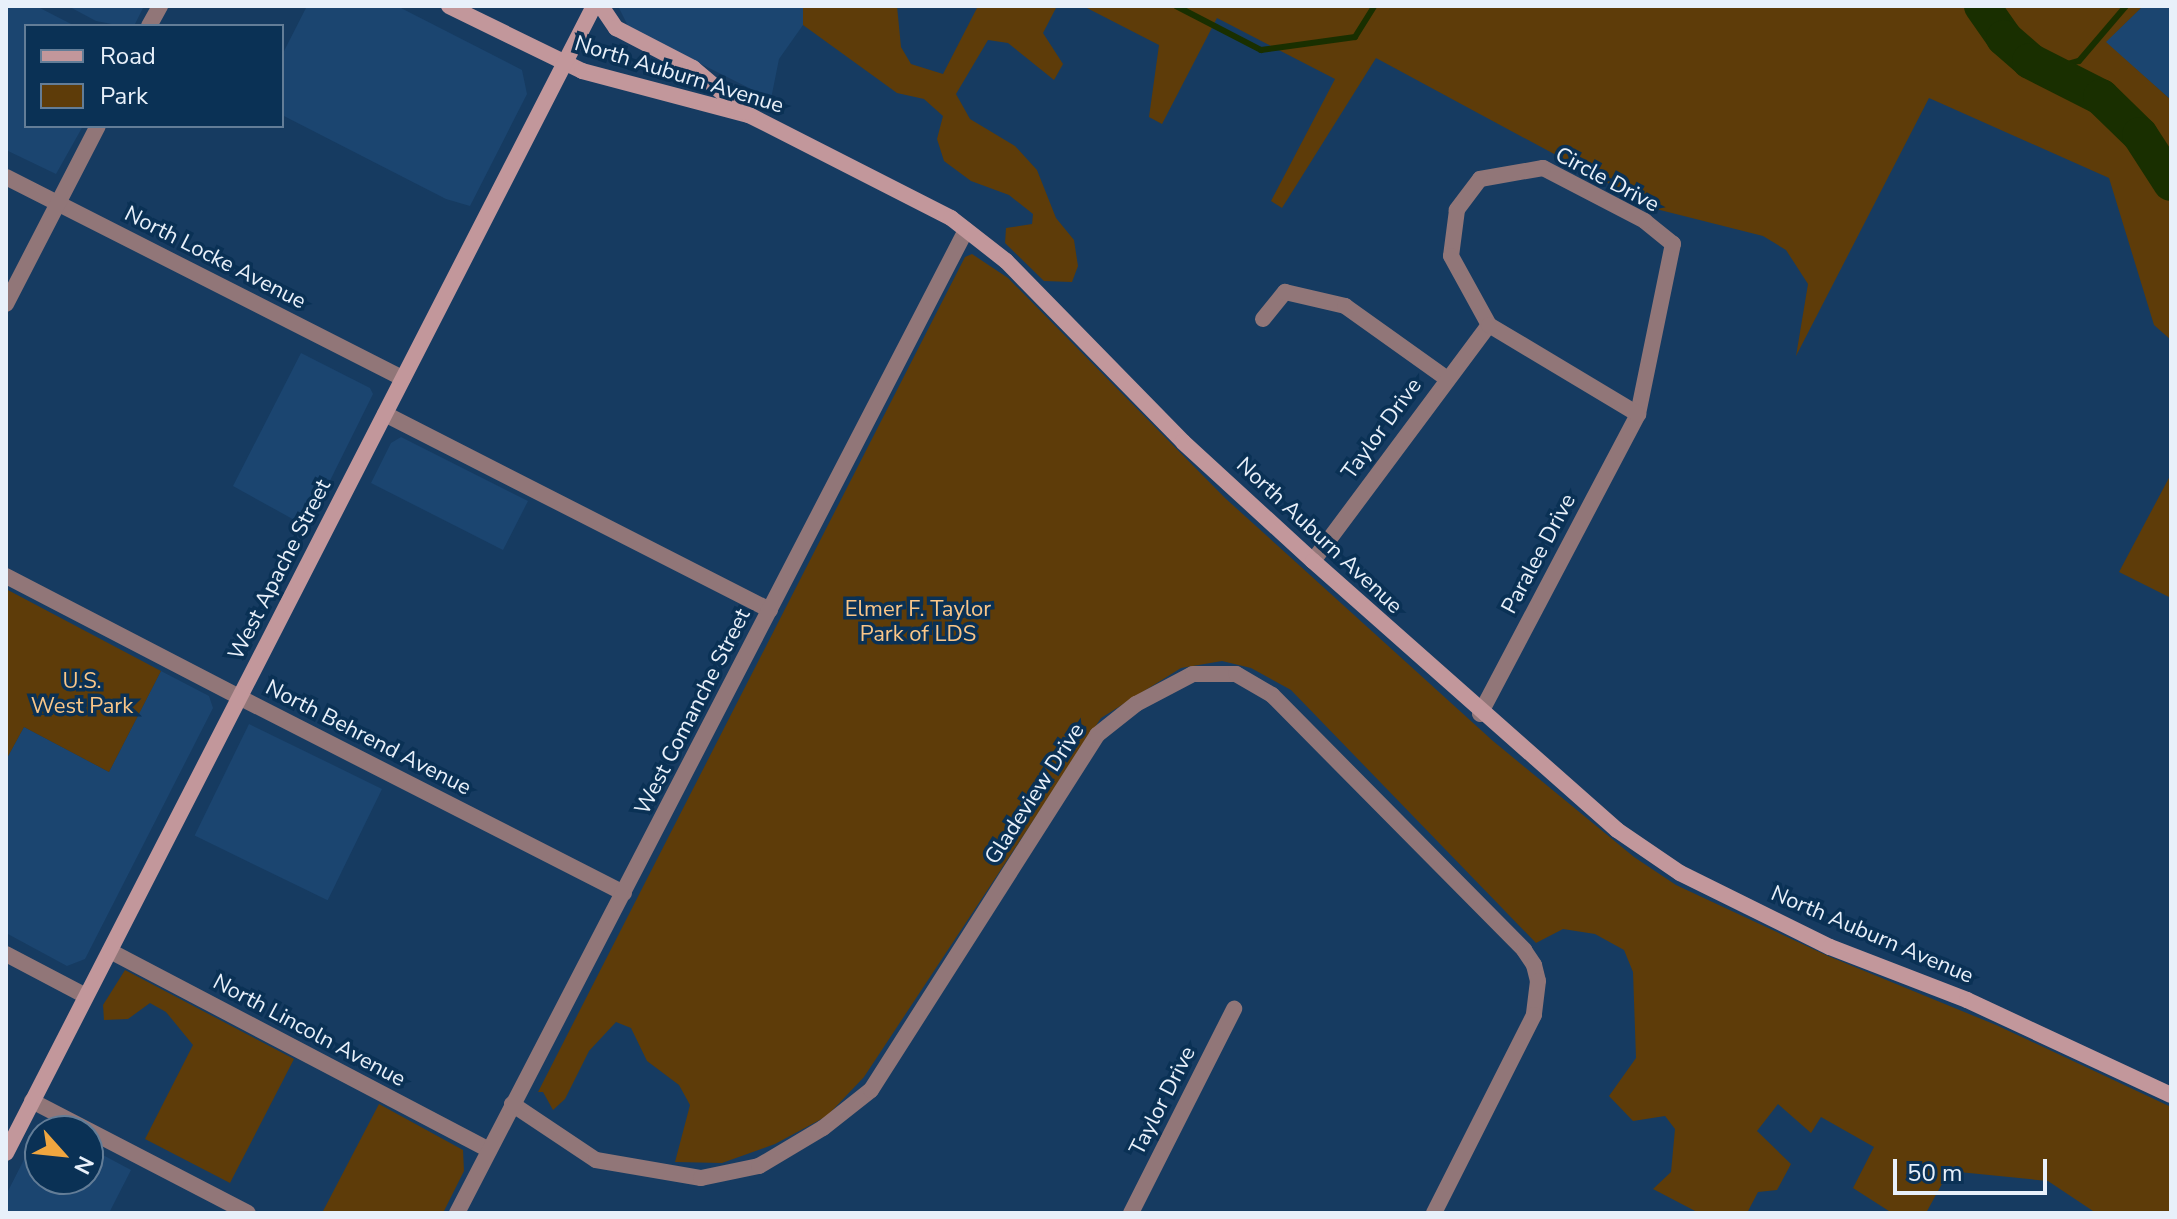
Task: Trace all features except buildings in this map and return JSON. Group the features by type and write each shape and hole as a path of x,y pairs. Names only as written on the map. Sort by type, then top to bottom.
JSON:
{"main road":[{"name":"North Auburn Avenue","path":"449,6 564,64 749,115 861,168 966,230 1006,261 1183,442 1480,714 1617,830 1680,873 1830,947 1967,1000 2171,1095"},
{"name":"West Apache Street","path":"6,1153 594,6"},
{"path":"601,6 616,28 693,68 749,115"}],"street":[{"path":"150,24 160,6"},
{"path":"6,304 97,128"},
{"name":"Circle Drive","path":"1489,325 1451,256 1457,210 1480,179 1543,168 1645,221 1673,244 1638,414"},
{"name":"North Locke Avenue","path":"6,177 403,378"},
{"name":"West Comanche Street","path":"457,1213 966,230"},
{"path":"1263,319 1285,292 1345,306 1446,378"},
{"path":"1489,325 1638,414"},
{"name":"Taylor Drive","path":"1313,561 1446,378 1489,325"},
{"path":"385,414 770,610"},
{"name":"Paralee Drive","path":"1480,714 1638,414"},
{"name":"North Behrend Avenue","path":"6,576 624,893"},
{"name":"Gladeview Drive","path":"512,1104 596,1160 701,1178 759,1166 823,1128 871,1090 1097,735 1136,704 1193,674 1236,674 1272,695 1524,950 1534,965 1538,981 1534,1015 1434,1213"},
{"name":"North Lincoln Avenue","path":"110,951 489,1150"},
{"path":"6,954 86,996"},
{"name":"Taylor Drive","path":"1131,1213 1234,1009"},
{"path":"32,1101 248,1213"}],"shaded area":[{"path":"6,6 36,6 71,24 24,24 24,128 82,128 56,174 6,150"},
{"path":"68,6 144,6 135,24 96,21"},
{"path":"307,6 397,6 522,70 527,94 470,206 446,199 284,116 284,51"},
{"path":"618,6 803,6 803,25 779,59 771,99 629,28"},
{"path":"2143,6 2171,6 2171,100 2105,42"},
{"path":"301,353 370,388 373,394 307,527 233,486"},
{"path":"401,437 528,501 503,550 371,483 391,443"},
{"path":"161,671 209,696 213,708 85,959 67,966 6,933 6,760 24,727 109,772"},
{"path":"249,724 382,789 328,900 195,835"},
{"path":"104,1156 131,1170 109,1213 6,1213 6,1195 24,1160 24,1195 104,1195"}],"green space":[{"path":"803,6 897,6 901,47 911,64 943,74 978,6 1057,6 1043,33 1063,64 1054,80 1008,43 988,40 956,94 970,119 1015,146 1037,170 1056,218 1074,240 1078,266 1072,282 1044,281 1005,243 1006,228 1032,224 1033,214 1009,195 971,181 944,161 937,139 943,116 924,99 897,93 803,25"},
{"path":"1083,6 1978,6 2019,58 2045,82 2116,124 2162,176 2171,194 2171,340 2154,325 2109,178 1929,98 1796,356 1808,284 1786,250 1763,236 1656,209 1376,58 1282,208 1271,201 1335,79 1217,18 1162,124 1149,117 1159,45"},
{"path":"1989,6 2143,6 2106,42 2171,100 2171,171 2137,120 2081,80 2023,49"},
{"name":"Elmer F. Taylor Park of LDS","path":"972,254 1008,278 1225,498 1493,741 1634,857 1676,885 1828,956 1996,1025 2171,1107 2171,1213 2096,1213 2048,1181 1949,1171 1926,1213 1892,1213 1853,1188 1874,1147 1821,1117 1811,1133 1778,1104 1757,1131 1791,1164 1777,1190 1758,1192 1747,1213 1699,1213 1653,1189 1671,1172 1675,1129 1665,1116 1633,1121 1609,1096 1636,1058 1633,972 1624,950 1595,934 1563,929 1536,943 1291,690 1251,668 1222,661 1181,668 1101,718 864,1077 827,1116 775,1144 722,1163 675,1162 690,1105 679,1085 647,1061 631,1028 616,1022 589,1051 565,1099 553,1110 543,1092 538,1092 965,257"},
{"path":"2171,474 2171,598 2119,572"},
{"name":"U.S. West Park","path":"6,589 161,671 109,772 24,727 6,760"},
{"path":"125,970 294,1059 230,1183 145,1139 193,1045 166,1012 150,1003 128,1019 104,1020 103,1005"},
{"path":"379,1104 463,1150 464,1171 443,1213 322,1213"}],"waterway":[{"path":"1176,6 1261,50 1355,37 1374,6"},
{"path":"1982,6 2004,38 2030,61 2101,97 2140,135 2171,183"},
{"path":"2047,70 2079,61 2126,6"}]}
